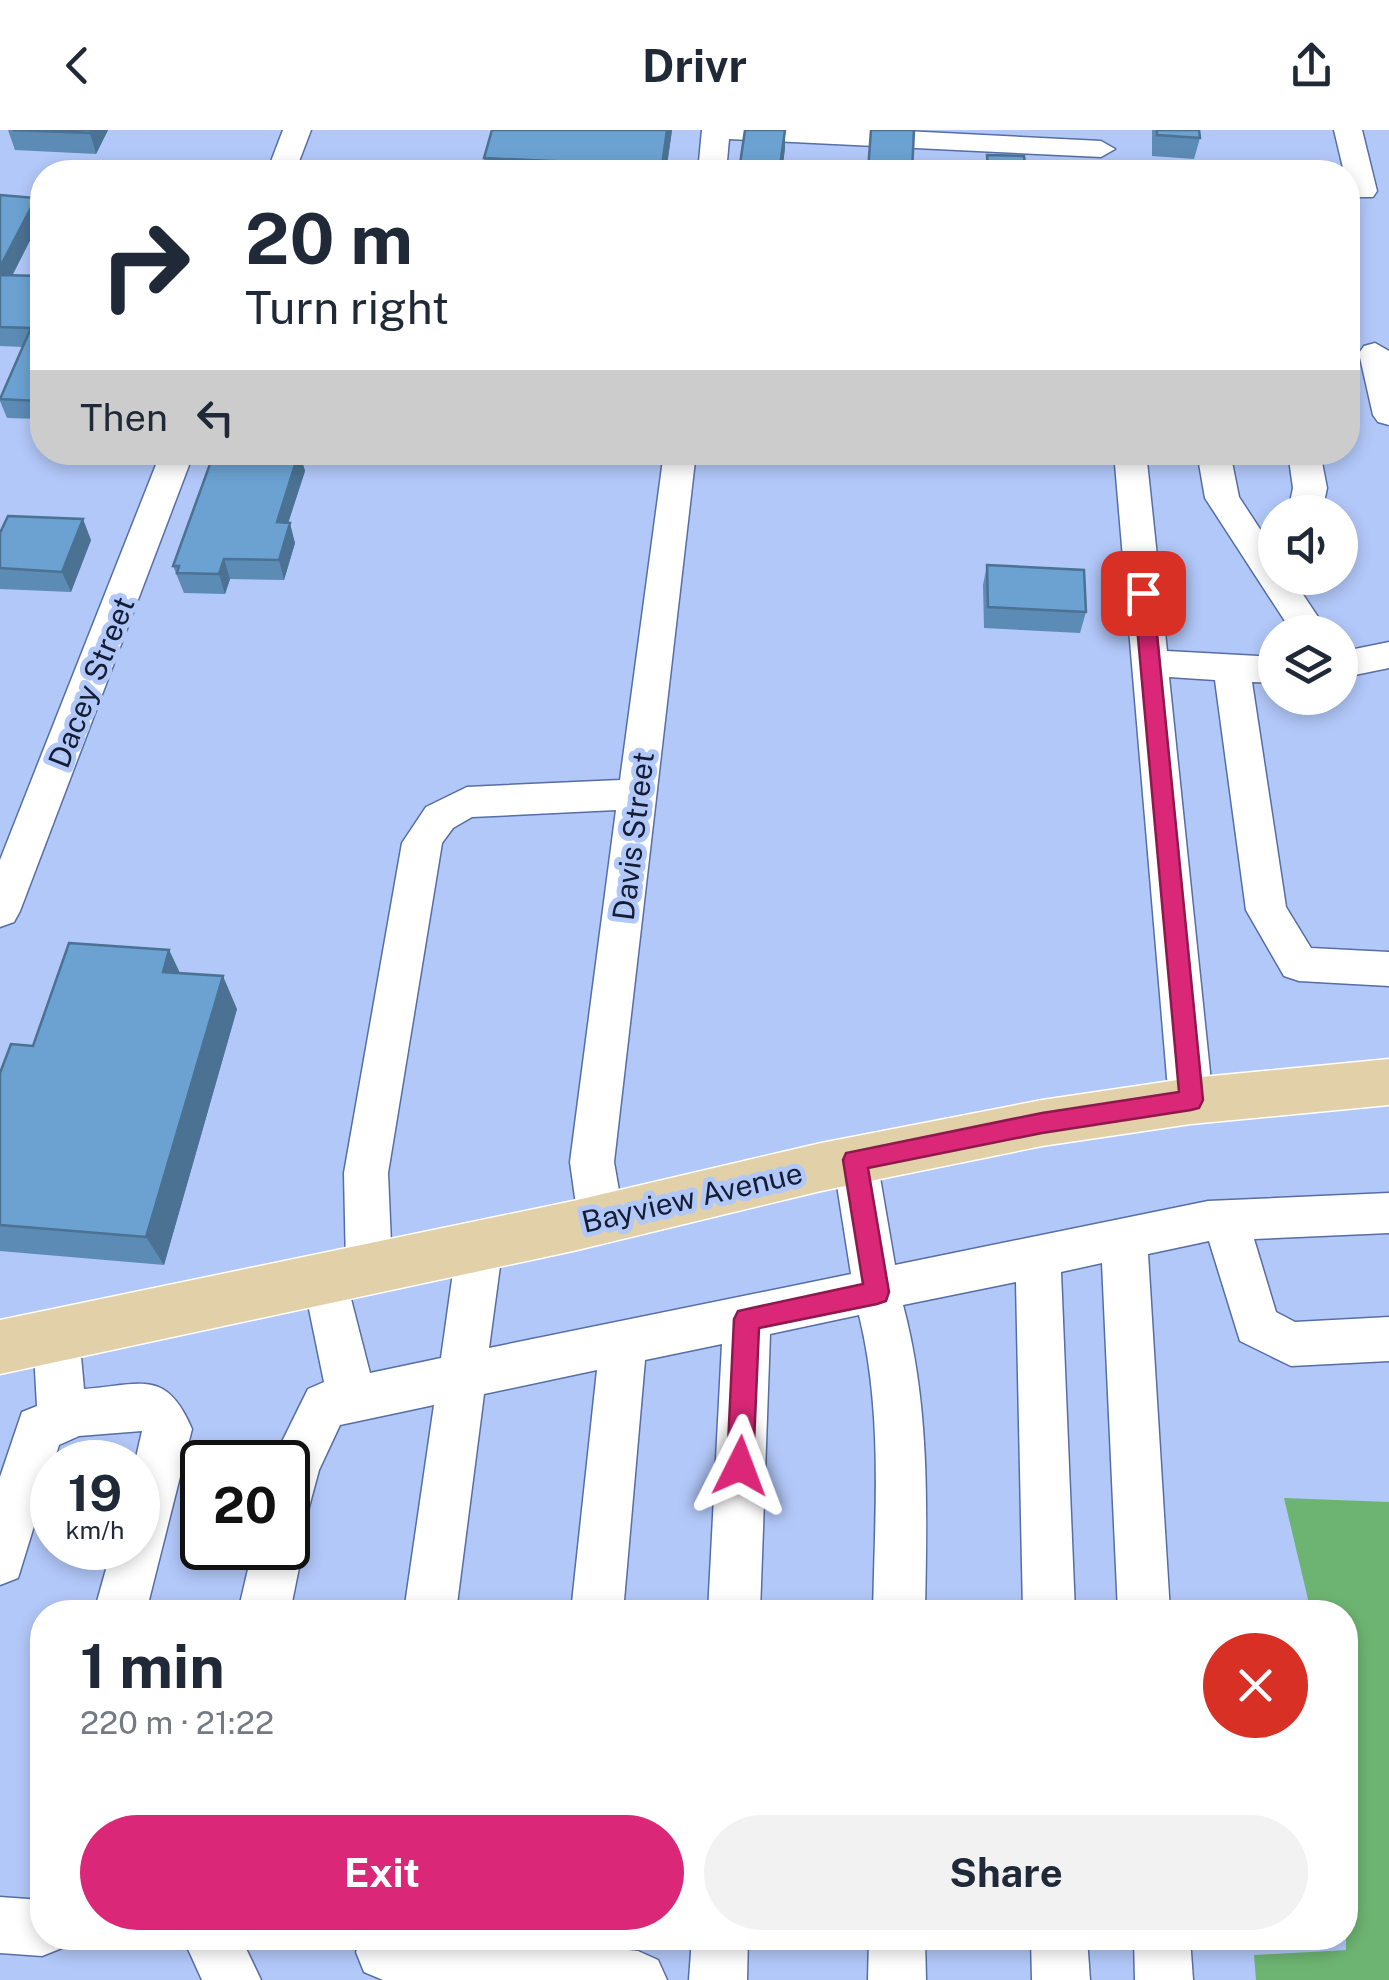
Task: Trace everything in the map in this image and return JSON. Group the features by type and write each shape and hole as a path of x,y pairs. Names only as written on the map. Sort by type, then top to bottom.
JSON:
{"main road":[{"name":"Bayview Avenue","path":"0,1347 601,1219 854,1160 1042,1123 1191,1100 1389,1082"}],"street":[{"path":"285,160 296,130"},
{"path":"713,160 716,130 1102,151"},
{"path":"1348,130 1357,160"},
{"path":"1370,353 1389,415"},
{"name":"Dacey Street","path":"0,911 173,465"},
{"name":"Davis Street","path":"601,1219 592,1162 678,465"},
{"path":"1131,465 1191,1100"},
{"path":"1216,465 1222,498 1258,550"},
{"path":"1306,465 1309,495"},
{"path":"1358,661 1389,655"},
{"path":"1150,664 1258,669"},
{"path":"1232,668 1266,910 1300,964 1389,969"},
{"path":"352,1400 347,1271 422,842 429,824 467,802 638,794"},
{"path":"854,1160 877,1292 895,1364 900,1424 899,1600"},
{"path":"308,1440 325,1405 1124,1238 1226,1220 1389,1213"},
{"path":"1226,1220 1257,1326 1292,1344 1389,1340"},
{"path":"1124,1238 1143,1600"},
{"path":"432,1600 480,1244"},
{"path":"1038,1257 1049,1600"},
{"path":"734,1600 746,1319"},
{"path":"56,1335 62,1420"},
{"path":"598,1600 623,1345"},
{"path":"0,1560 39,1429 78,1413 154,1406 168,1428 160,1458"},
{"path":"123,1600 131,1570"},
{"path":"267,1600 273,1570"},
{"path":"217,1950 232,1980"},
{"path":"718,1980 719,1950"},
{"path":"897,1950 897,1980"},
{"path":"1059,1950 1060,1980"},
{"path":"1163,1950 1164,1980"},
{"path":"383,1956 638,1980"}],"shaded area":[{"path":"1284,1498 1389,1502 1389,1980 1256,1980 1254,1955 1358,1950 1358,1600 1308,1600"}],"building":[{"path":"13,130 91,130 90,133"},
{"path":"492,130 667,130 663,160 484,158"},
{"path":"745,130 785,130 781,160 741,160"},
{"path":"871,130 914,130 913,160 869,160"},
{"path":"1157,130 1199,130 1200,138 1157,135"},
{"path":"987,155 1024,156 1024,160 987,160"},
{"path":"0,195 30,198 30,210 0,267"},
{"path":"0,275 30,276 30,328 0,327"},
{"path":"30,330 30,401 0,399"},
{"path":"210,465 295,465 277,522 290,523 279,560 224,559 219,574 177,573 179,566 173,566"},
{"path":"8,516 83,519 62,572 0,568 0,533"},
{"path":"987,565 1084,570 1086,612 988,607"},
{"path":"69,943 169,950 163,972 223,976 146,1237 0,1225 0,1073 11,1044 33,1046"}],"route":[{"path":"740,1466 746,1319 877,1292 854,1160 1042,1123 1191,1100 1143,593"}]}
